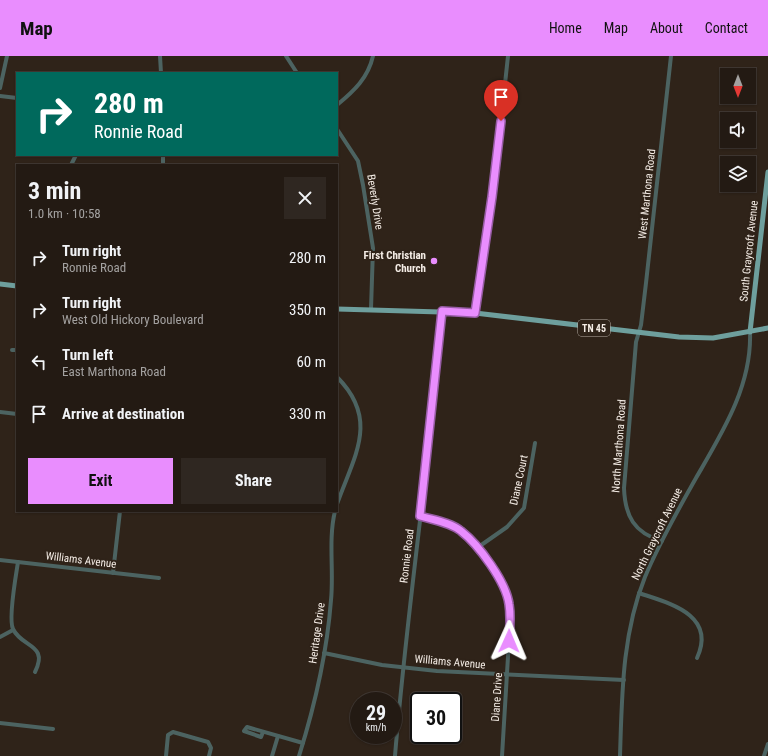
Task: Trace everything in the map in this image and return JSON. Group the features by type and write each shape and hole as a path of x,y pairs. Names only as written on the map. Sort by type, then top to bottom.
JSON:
{"main road":[{"name":"South Graycroft Avenue","path":"750,332 768,172"},
{"path":"0,284 16,286"},
{"name":"TN 45","path":"338,309 475,313 638,334 713,338 768,328"}],"street":[{"path":"0,88 7,56"},
{"path":"160,56 161,72"},
{"path":"286,56 297,72"},
{"path":"338,103 356,88 366,76 374,56"},
{"path":"475,313 494,183 508,56"},
{"name":"West Marthona Road","path":"638,334 646,290 671,56"},
{"path":"0,96 16,98"},
{"name":"Beverly Drive","path":"338,131 358,161 363,185 373,248 371,309"},
{"name":"Ronnie Road","path":"395,756 402,667 442,311"},
{"name":"North Graycroft Avenue","path":"620,756 628,634 639,593 662,541 722,432 736,403 748,361 750,332"},
{"name":"North Marthona Road","path":"638,334 624,488 625,504 628,515 637,527 653,538 662,541"},
{"path":"338,378 352,395 360,414 361,426 357,453 338,501"},
{"path":"0,412 16,414"},
{"name":"Diane Court","path":"477,548 507,527 524,508 535,443"},
{"path":"113,573 120,512"},
{"name":"Heritage Drive","path":"299,756 316,697 332,599 332,540 335,512"},
{"name":"Diane Drive","path":"420,516 449,525 460,531 477,548 503,586 509,604 507,676 502,756"},
{"name":"Williams Avenue","path":"0,560 159,578"},
{"path":"18,562 12,620 13,630 34,647 37,652 39,661 35,672"},
{"path":"639,593 678,607 690,614 696,622 701,636 700,652 697,658"},
{"path":"0,637 13,630"},
{"name":"Williams Avenue","path":"324,653 402,667 507,676 624,680"},
{"path":"0,723 53,729"},
{"path":"166,756 168,735 173,732 208,742 211,748 209,756"},
{"path":"263,732 303,743"},
{"path":"272,756 278,736"},
{"path":"764,756 768,744"}],"place":[{"name":"First Christian Church","path":"434,261"}],"route":[{"path":"501,121 495,176 475,313 442,311 426,477 420,516 449,525 460,531 477,548 490,566 507,594 509,604 509,641"}]}
